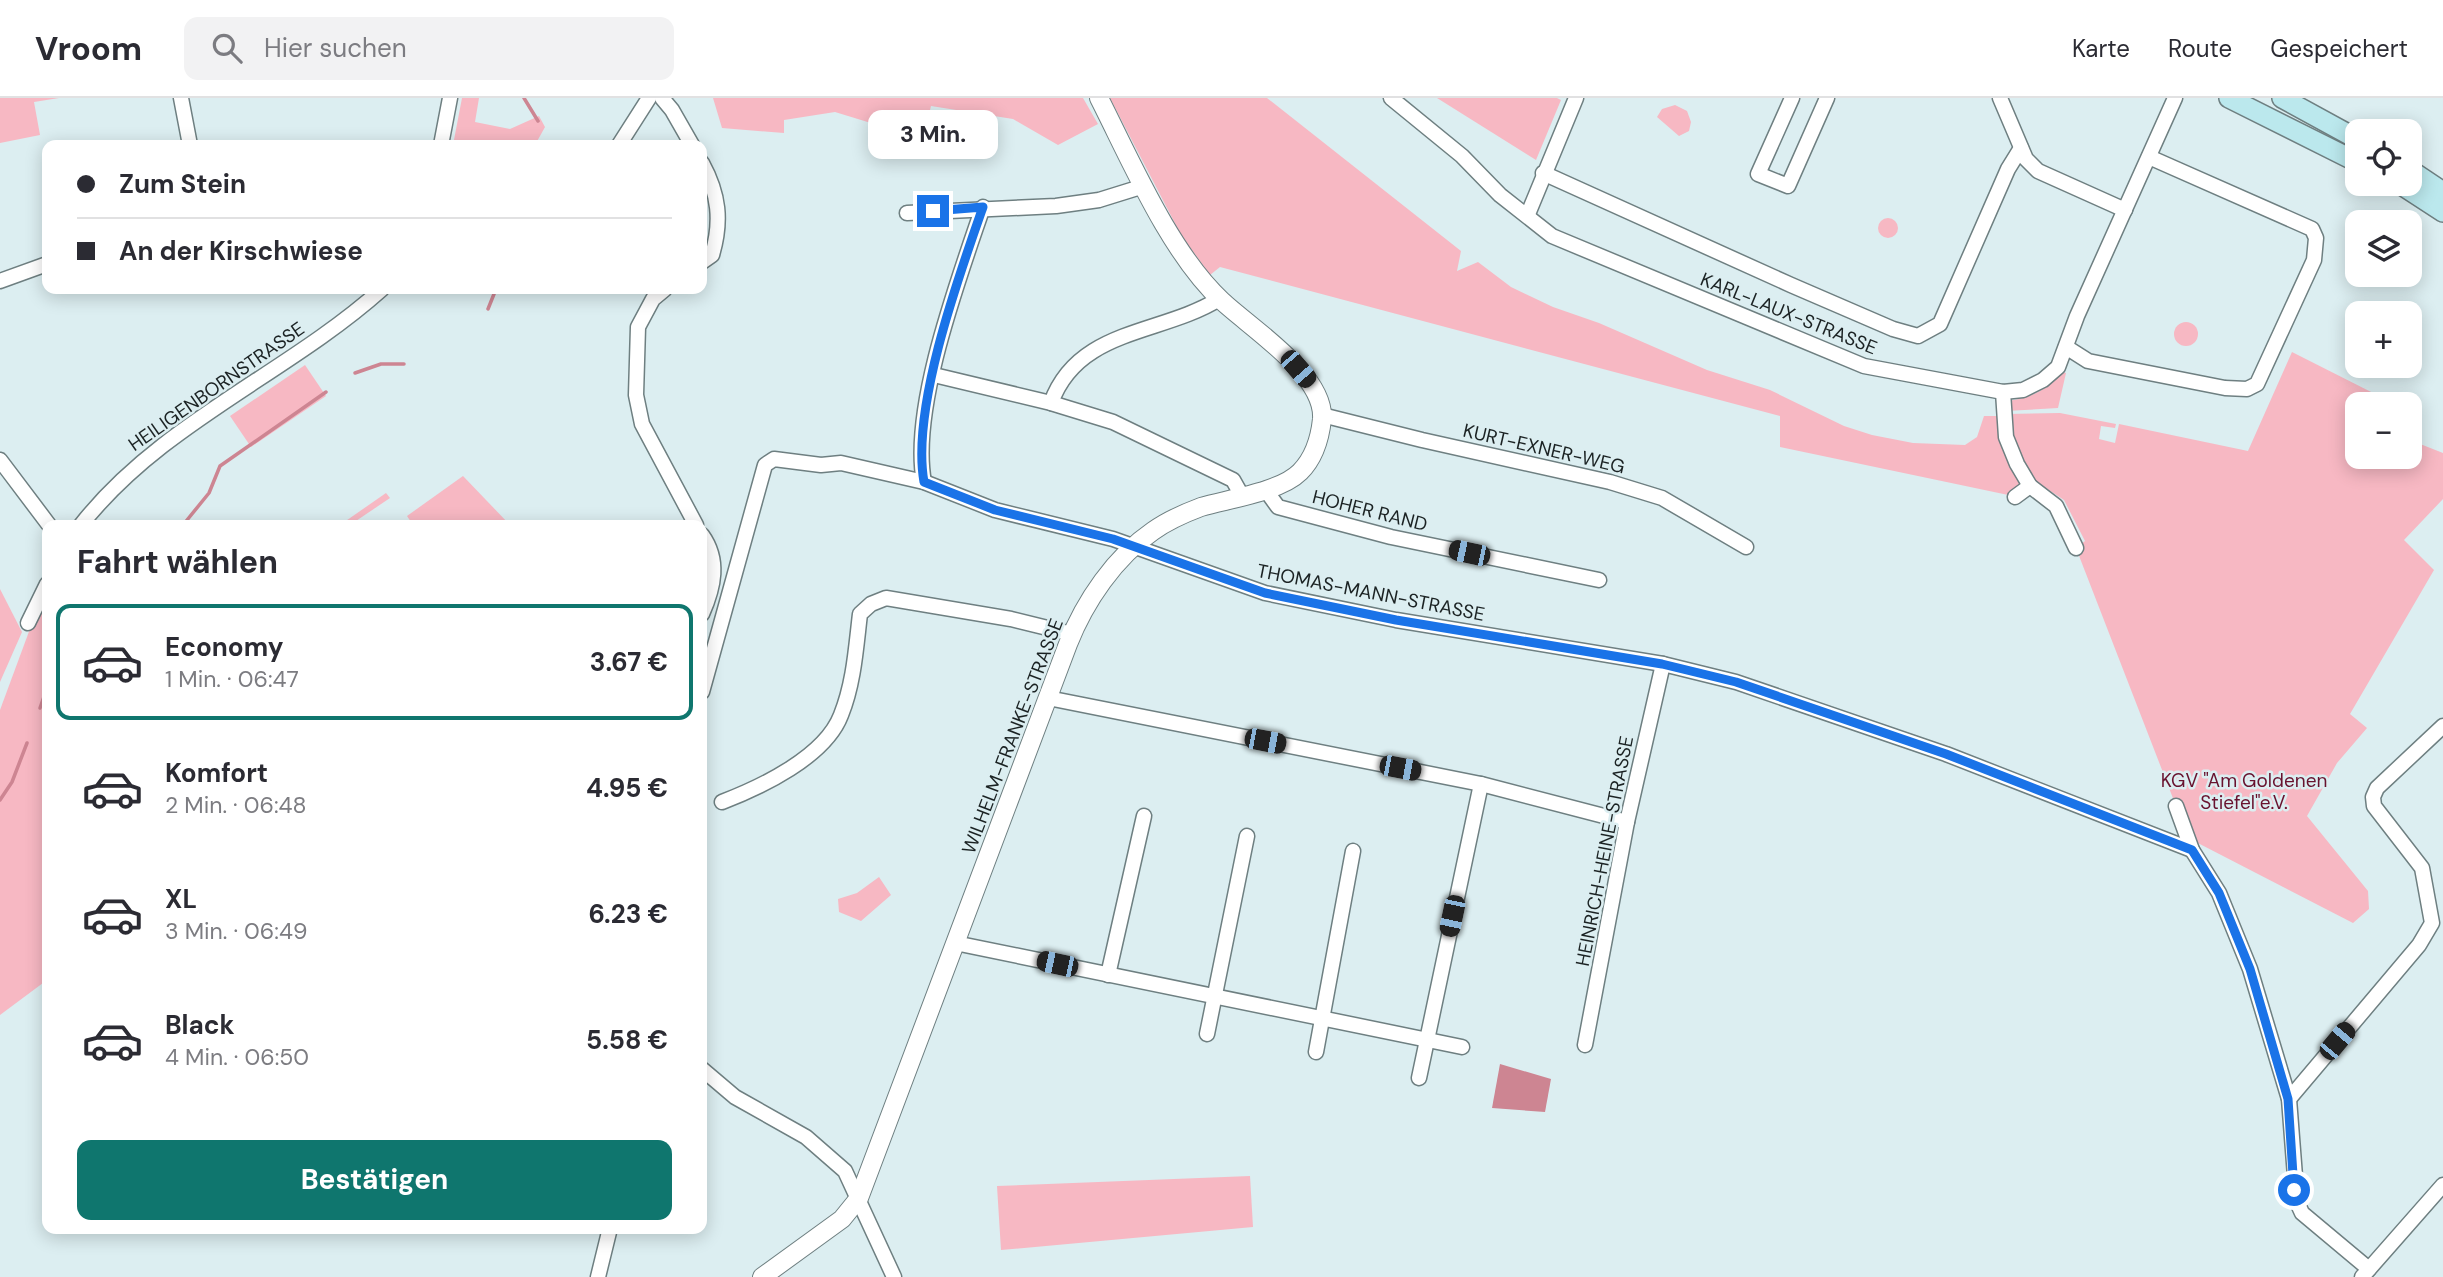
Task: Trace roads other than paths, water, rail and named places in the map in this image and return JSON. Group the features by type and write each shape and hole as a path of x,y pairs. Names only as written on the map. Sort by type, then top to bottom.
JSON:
{"main road":[{"path":"2229,98 2345,156"},
{"path":"2282,98 2345,132"},
{"path":"2422,178 2443,192"},
{"path":"2418,196 2443,212"}],"street":[{"path":"181,98 189,140"},
{"path":"442,140 450,98"},
{"path":"623,140 649,98"},
{"path":"662,98 673,110 689,140"},
{"path":"1099,98 1144,186 1186,257 1219,299 1298,369 1314,387 1322,415"},
{"name":"KARL-LAUX-STRASSE","path":"1391,98 1462,156 1500,195 1528,214 1552,236 1579,249 1864,366 2003,392 2023,390 2043,380 2058,367 2175,98"},
{"path":"1528,214 1576,98"},
{"path":"1792,98 1758,174 1788,186 1827,98"},
{"path":"2000,98 2021,148 2038,172 2125,210"},
{"name":"KARL-LAUX-STRASSE","path":"1543,173 1791,285 1918,336 1940,324 2008,169 2021,148"},
{"path":"2066,347 2088,361 2225,388 2246,389 2257,384 2313,263 2316,238 2312,229 2149,157"},
{"path":"707,175 718,200 718,235 712,255 707,258"},
{"path":"907,213 983,207 1056,206 1099,200 1144,186"},
{"path":"924,482 922,433 934,375 953,294 983,207"},
{"path":"0,281 42,266"},
{"name":"HEILIGENBORNSTRASSE","path":"85,520 121,480 153,452 315,340 375,294"},
{"path":"660,294 648,305 638,327 636,395 642,424 693,520"},
{"path":"1051,403 1058,385 1072,365 1093,352 1140,331 1203,309 1219,299"},
{"path":"934,375 1051,403 1113,422 1233,480 1241,496"},
{"path":"2003,392 2006,437 2030,486 2056,506 2076,548"},
{"name":"WILHELM-FRANKE-STRASSE","path":"859,1198 1072,634 1111,570 1133,548 1170,521 1198,508 1265,489 1300,472 1314,452 1322,415"},
{"name":"KURT-EXNER-WEG","path":"1322,415 1610,482 1662,498 1746,547"},
{"name":"THOMAS-MANN-STRASSE","path":"707,674 765,465 774,459 790,458 821,465 841,463 924,482 995,510 1113,539 1265,593 1396,620 1662,664 1807,704 2192,850"},
{"path":"0,460 45,520"},
{"path":"2015,497 2030,486"},
{"name":"HOHER RAND","path":"1265,489 1278,507 1391,537 1599,580"},
{"path":"707,544 713,554 714,572 707,596"},
{"path":"28,623 42,594"},
{"path":"722,802 758,788 819,746 841,717 854,663 860,614 878,600 886,598 1011,619 1072,634"},
{"name":"HEINRICH-HEINE-STRASSE","path":"1585,1045 1627,822 1662,664"},
{"path":"1048,698 1481,784 1627,822"},
{"path":"2288,1099 2438,924 2422,868 2374,806 2373,797 2377,788 2443,726"},
{"path":"1419,1078 1481,784"},
{"path":"2176,806 2192,850 2219,893 2250,969 2288,1099 2297,1202 2302,1213 2365,1273 2443,1185"},
{"path":"1108,975 1144,816"},
{"path":"1207,1034 1247,836"},
{"path":"1316,1052 1353,851"},
{"path":"955,943 1462,1047"},
{"path":"707,1073 735,1097 806,1137 845,1171 894,1277"},
{"path":"762,1277 842,1219 859,1198"},
{"path":"598,1277 609,1234"}],"waterway":[{"path":"524,98 538,121"},
{"path":"488,309 494,294"},
{"path":"355,373 381,364 404,364"},
{"path":"187,520 209,493 220,466 326,392"},
{"path":"40,708 42,702"},
{"path":"0,800 12,782 27,743"}],"park label":[{"name":"KGV \"Am Goldenen Stiefel\"e.V.","path":"2244,791"}]}
